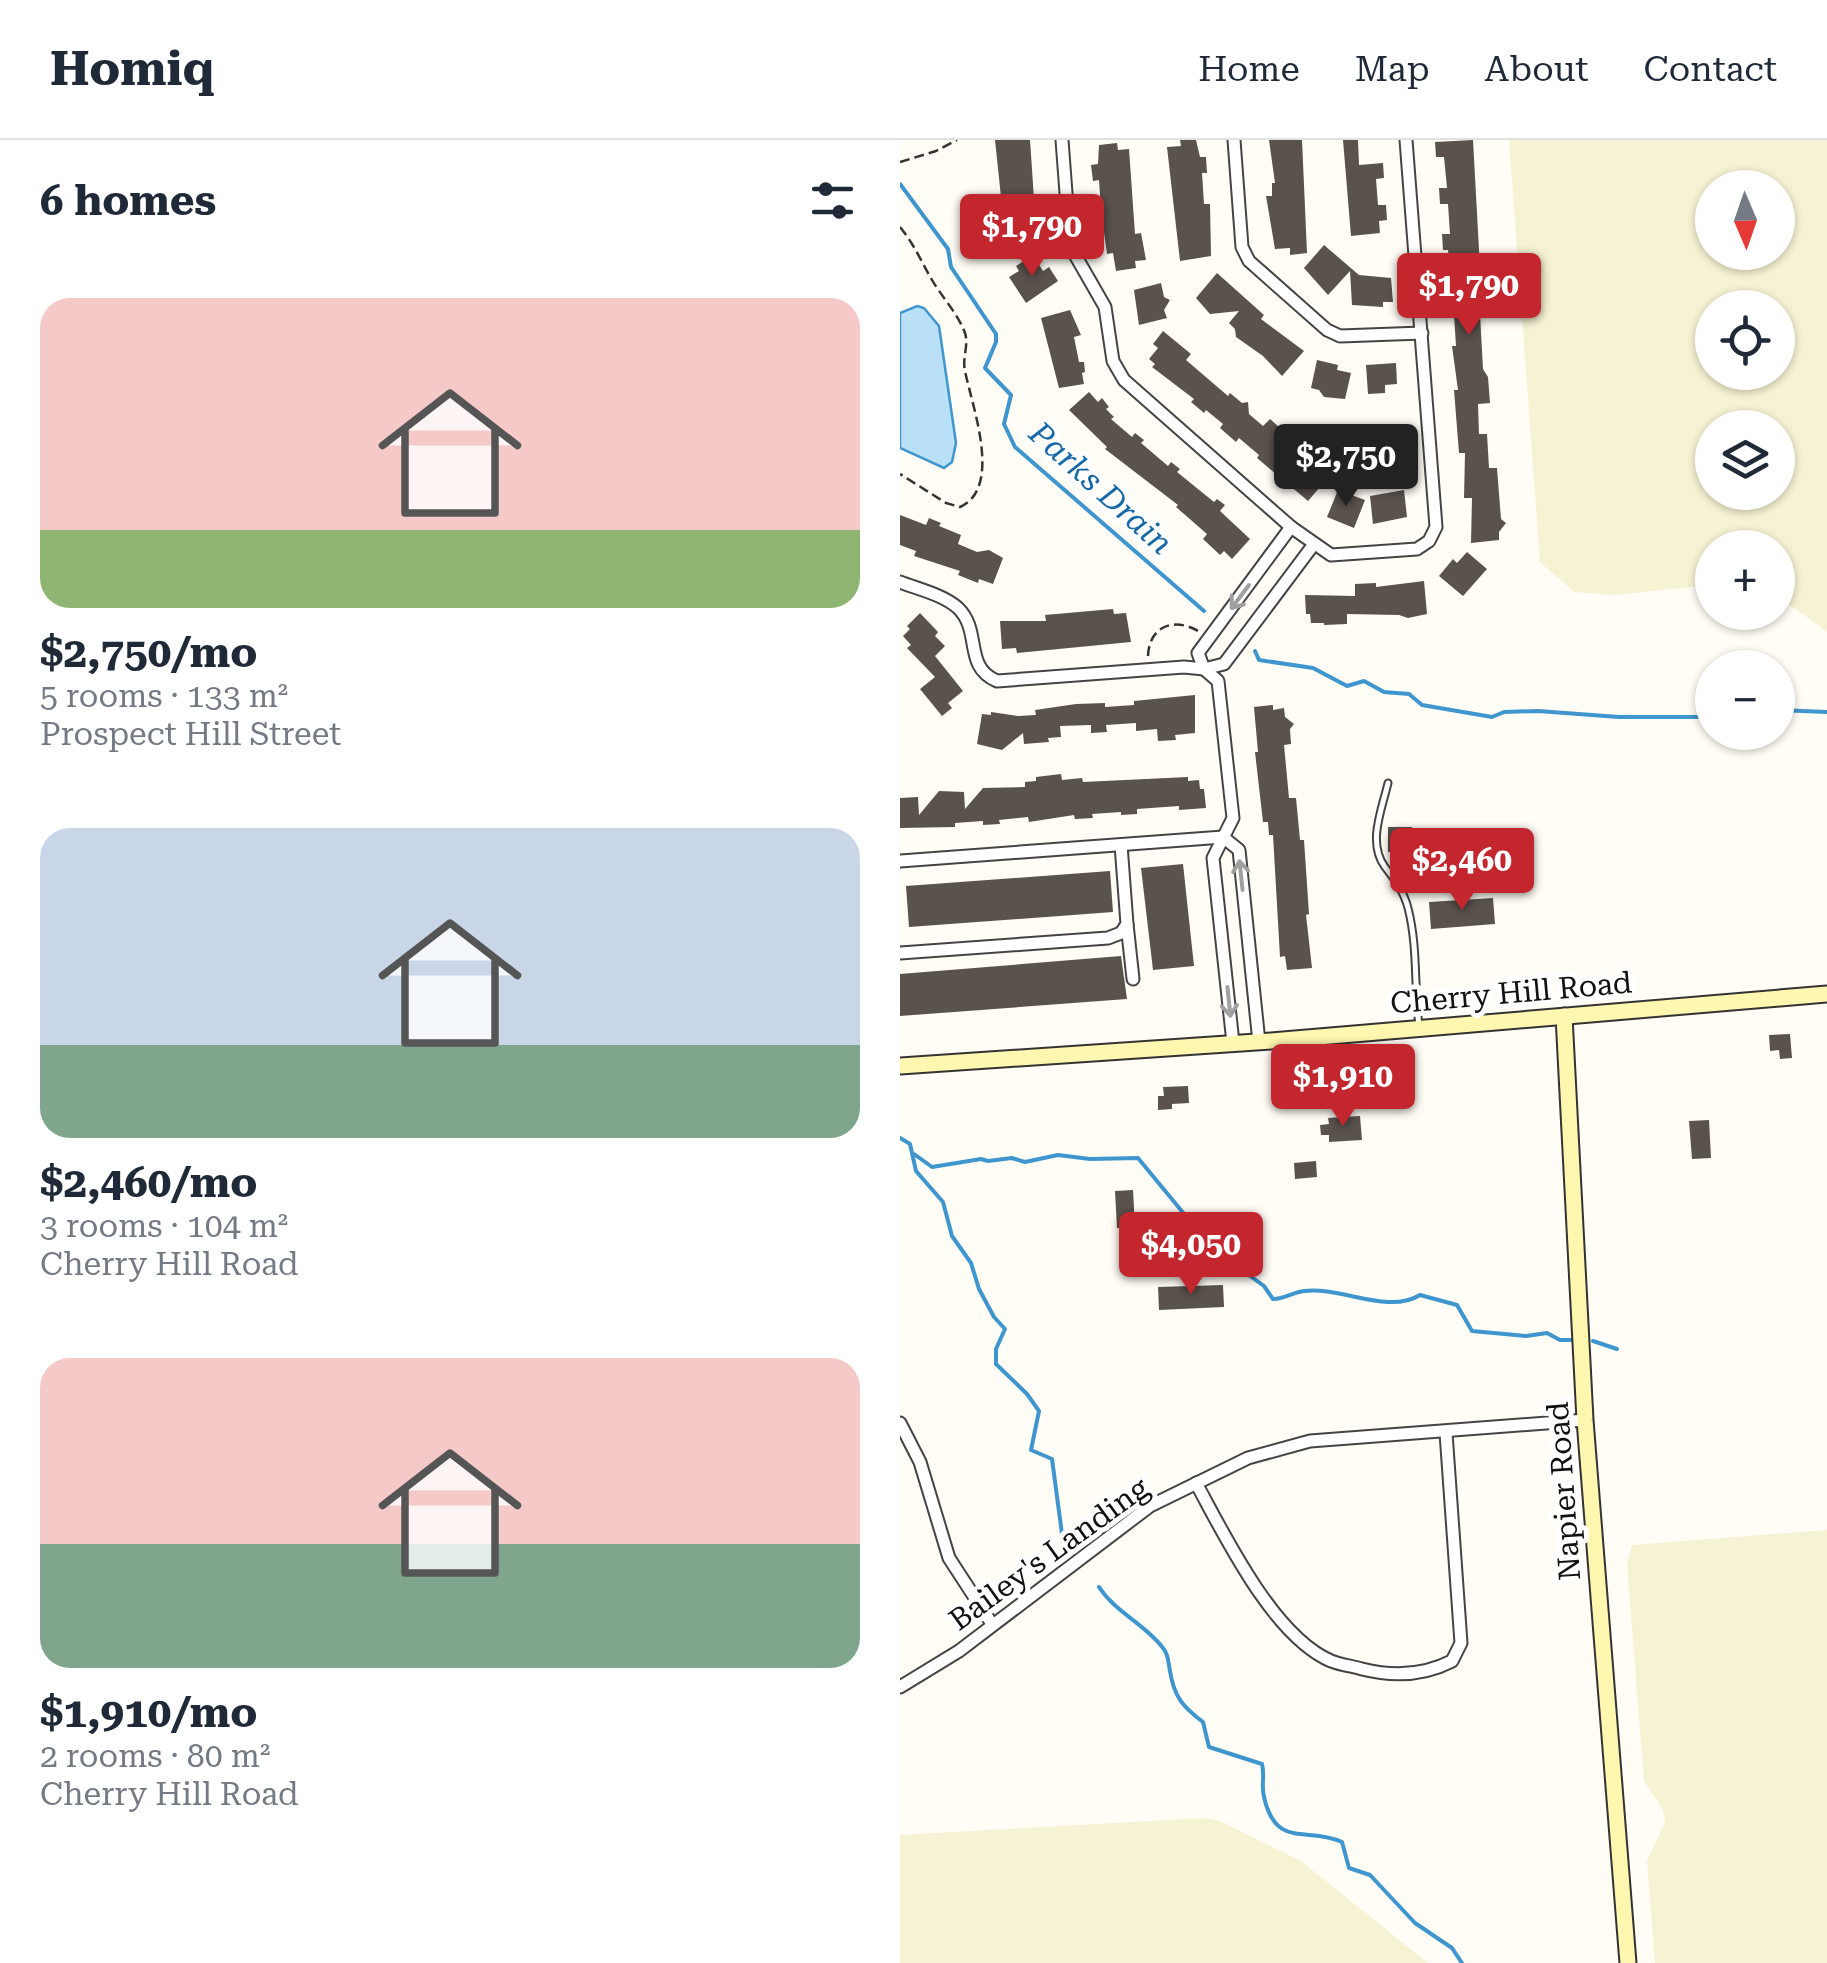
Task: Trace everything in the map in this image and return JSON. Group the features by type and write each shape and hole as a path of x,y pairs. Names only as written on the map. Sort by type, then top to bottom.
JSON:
{"street":[{"path":"1062,140 1070,246 1104,306 1113,362 1124,380 1292,527 1331,555 1417,549 1429,540 1436,527 1406,140"},
{"path":"1234,140 1242,246 1257,270 1340,336 1422,332"},
{"path":"1233,1043 1213,858 1233,818 1218,680 1204,668 1198,653 1292,527"},
{"path":"900,582 960,610 971,629 979,670 997,681 1204,668 1224,664 1314,544"},
{"path":"900,861 1223,837 1238,850 1260,1042"},
{"path":"1121,844 1133,979"},
{"path":"900,953 1108,938 1122,933 1128,924"},
{"path":"1221,932 1248,929"},
{"name":"Cherry Hill Road","path":"900,1066 1260,1042 1827,994"},
{"name":"Napier Road","path":"1564,1016 1585,1420 1628,1963"},
{"name":"Bailey's Landing","path":"900,1687 959,1651 1150,1506 1248,1458 1310,1441 1585,1420"},
{"path":"900,1424 920,1462 949,1558 992,1624"},
{"path":"1196,1482 1238,1559 1272,1609 1298,1637 1330,1660 1372,1672 1409,1675 1452,1661 1461,1643 1446,1433"}],"lane":[{"path":"1388,784 1376,834 1382,864 1395,878 1408,904 1419,1029"}],"path":[{"path":"900,162 936,152 957,140"},
{"path":"900,226 918,249 929,276 967,338 963,366 978,416 982,478 980,491 972,502 960,507 946,503 900,474"},
{"path":"1147,662 1150,640 1164,626 1180,623 1203,634"}],"shaded area":[{"path":"1509,140 1827,140 1827,632 1795,608 1795,530 1695,530 1695,587 1614,595 1574,592 1540,562"},
{"path":"1827,1530 1827,1963 1655,1963 1647,1861 1665,1822 1663,1810 1644,1781 1627,1564 1632,1545"},
{"path":"1204,1818 1220,1821 1301,1861 1428,1963 900,1963 900,1835"}],"water":[{"path":"917,306 924,308 939,326 956,443 952,462 944,468 900,448 900,313"}],"building":[{"path":"995,140 1030,140 1032,227 1041,226 1042,241 1001,244 999,216 1003,216"},
{"path":"1180,140 1196,140 1200,157 1206,157 1207,173 1202,173 1204,204 1210,204 1211,256 1180,261 1167,147 1181,146"},
{"path":"1269,140 1302,140 1307,253 1290,255 1290,248 1275,249 1266,196 1272,196 1275,183"},
{"path":"1343,140 1358,140 1359,165 1383,163 1384,178 1376,179 1378,205 1386,205 1387,220 1379,221 1380,233 1351,236"},
{"path":"1473,140 1481,286 1485,285 1491,313 1480,314 1483,369 1488,377 1490,403 1478,404 1479,434 1487,434 1489,468 1497,468 1501,519 1506,523 1499,532 1499,540 1471,543 1472,498 1464,498 1465,453 1459,453 1454,390 1458,390 1452,346 1456,346 1454,315 1450,316 1448,293 1452,286 1465,285 1462,261 1449,262 1448,250 1443,250 1442,234 1450,234 1448,204 1440,204 1439,188 1447,188 1444,157 1436,157 1435,142"},
{"path":"1117,143 1118,150 1129,149 1135,234 1141,233 1146,260 1135,261 1136,268 1116,271 1113,253 1107,254 1103,225 1096,226 1094,209 1101,209 1099,180 1093,181 1091,165 1098,164 1099,145"},
{"path":"1324,245 1359,275 1391,278 1393,302 1383,302 1383,307 1352,305 1350,271 1328,295 1304,268"},
{"path":"1033,255 1043,271 1049,267 1058,281 1026,303 1009,277 1019,271 1016,266"},
{"path":"1217,273 1264,315 1261,319 1304,351 1282,376 1236,337 1229,323 1239,311 1210,314 1196,298"},
{"path":"1161,283 1164,297 1170,300 1164,310 1167,318 1139,325 1134,290"},
{"path":"1070,310 1081,335 1074,337 1079,362 1084,362 1084,384 1059,388 1041,318"},
{"path":"1163,331 1191,354 1186,360 1228,396 1230,393 1242,403 1248,402 1249,414 1263,426 1270,419 1300,441 1296,446 1332,473 1308,501 1239,438 1236,442 1220,428 1223,424 1191,402 1194,399 1152,367 1155,364 1149,359 1158,348 1153,344"},
{"path":"1317,360 1351,373 1345,399 1324,397 1311,388"},
{"path":"1396,363 1397,384 1385,385 1385,393 1368,394 1366,365"},
{"path":"1089,392 1098,402 1102,398 1114,417 1111,419 1132,437 1135,433 1168,466 1171,462 1180,469 1177,472 1214,502 1217,499 1225,505 1220,511 1250,539 1232,559 1224,551 1220,555 1203,539 1207,534 1178,505 1105,449 1069,410"},
{"path":"1395,429 1402,458 1361,461 1363,431"},
{"path":"1338,490 1365,500 1354,528 1327,517"},
{"path":"1404,490 1407,517 1373,524 1370,496"},
{"path":"900,515 926,525 929,518 941,523 939,526 961,535 958,544 977,552 989,550 1003,558 993,584 979,579 978,583 958,575 960,571 914,556 916,551 900,545"},
{"path":"1467,552 1487,569 1463,596 1439,576 1453,559 1457,563"},
{"path":"1424,581 1427,614 1408,618 1347,614 1347,624 1324,625 1311,623 1310,614 1306,614 1305,595 1355,596 1355,584 1376,583 1376,587"},
{"path":"1113,609 1114,614 1126,613 1131,642 1017,653 1016,648 1002,649 1000,621 1046,621 1045,615"},
{"path":"920,613 945,646 935,656 963,691 948,703 952,708 942,716 920,689 935,677 907,648 911,645 903,636"},
{"path":"1195,695 1195,733 1175,735 1176,740 1158,741 1157,729 1136,731 1136,723 1106,725 1107,732 1091,733 1091,725 1060,726 1061,737 1048,738 1049,742 1024,744 1023,733 1002,750 977,744 982,714 1036,715 1035,710 1076,704 1134,705 1134,701"},
{"path":"1273,705 1273,710 1284,708 1285,717 1294,724 1290,729 1291,744 1284,745 1289,798 1296,798 1300,840 1304,840 1312,968 1287,970 1285,956 1280,957 1273,835 1269,835 1268,822 1263,822 1255,752 1254,707"},
{"path":"1061,774 1062,780 1082,778 1083,782 1188,777 1188,781 1199,780 1206,808 1179,810 1179,806 1137,809 1137,814 1092,814 1093,818 1075,819 1074,815 1029,822 1028,817 999,820 1000,824 983,825 983,821 955,823 955,827 900,828 900,798 918,797 919,815 939,791 964,792 965,809 983,788 1025,787 1025,782 1036,781 1036,777"},
{"path":"1388,827 1412,827 1411,852 1388,852"},
{"path":"1183,864 1194,966 1153,970 1141,868"},
{"path":"1110,871 1113,912 909,927 906,886"},
{"path":"1493,898 1495,924 1431,929 1429,902"},
{"path":"1121,956 1127,999 900,1016 900,974"},
{"path":"1790,1034 1792,1058 1780,1059 1779,1050 1770,1051 1769,1035"},
{"path":"1188,1086 1189,1103 1158,1110 1163,1087"},
{"path":"1360,1116 1362,1140 1329,1142 1329,1135 1321,1135 1320,1125 1329,1124 1328,1118"},
{"path":"1709,1120 1711,1158 1692,1159 1689,1121"},
{"path":"1316,1161 1317,1177 1295,1179 1294,1163"},
{"path":"1133,1190 1135,1227 1117,1228 1115,1191"},
{"path":"1223,1285 1224,1307 1159,1310 1158,1287"}],"waterway":[{"name":"Parks Drain","path":"900,184 948,249 951,267 996,334 985,368 1011,395 1004,424 1015,447 1204,611"},
{"name":"Parks Drain","path":"1255,651 1259,660 1313,668 1347,686 1364,681 1384,692 1409,694 1422,705 1492,717 1504,712 1538,711 1695,717"},
{"name":"Parks Drain","path":"1795,711 1827,712"},
{"path":"900,1138 910,1144 916,1171 943,1202 952,1236 971,1263 994,1317 1005,1329 996,1349 996,1364 1039,1411 1031,1450 1052,1459 1062,1534"},
{"path":"914,1154 932,1167 981,1159 1012,1158 1025,1162 1058,1155 1138,1158 1213,1249 1264,1286 1273,1299 1318,1291 1393,1302 1420,1295 1457,1305 1472,1331 1526,1336 1547,1333 1560,1340 1575,1340"},
{"path":"1593,1341 1617,1349"},
{"path":"1099,1587 1165,1651 1177,1695 1203,1722 1209,1747 1262,1764 1264,1797 1276,1824 1295,1833 1342,1842 1349,1868 1370,1875 1415,1923 1452,1948 1462,1963"}]}
